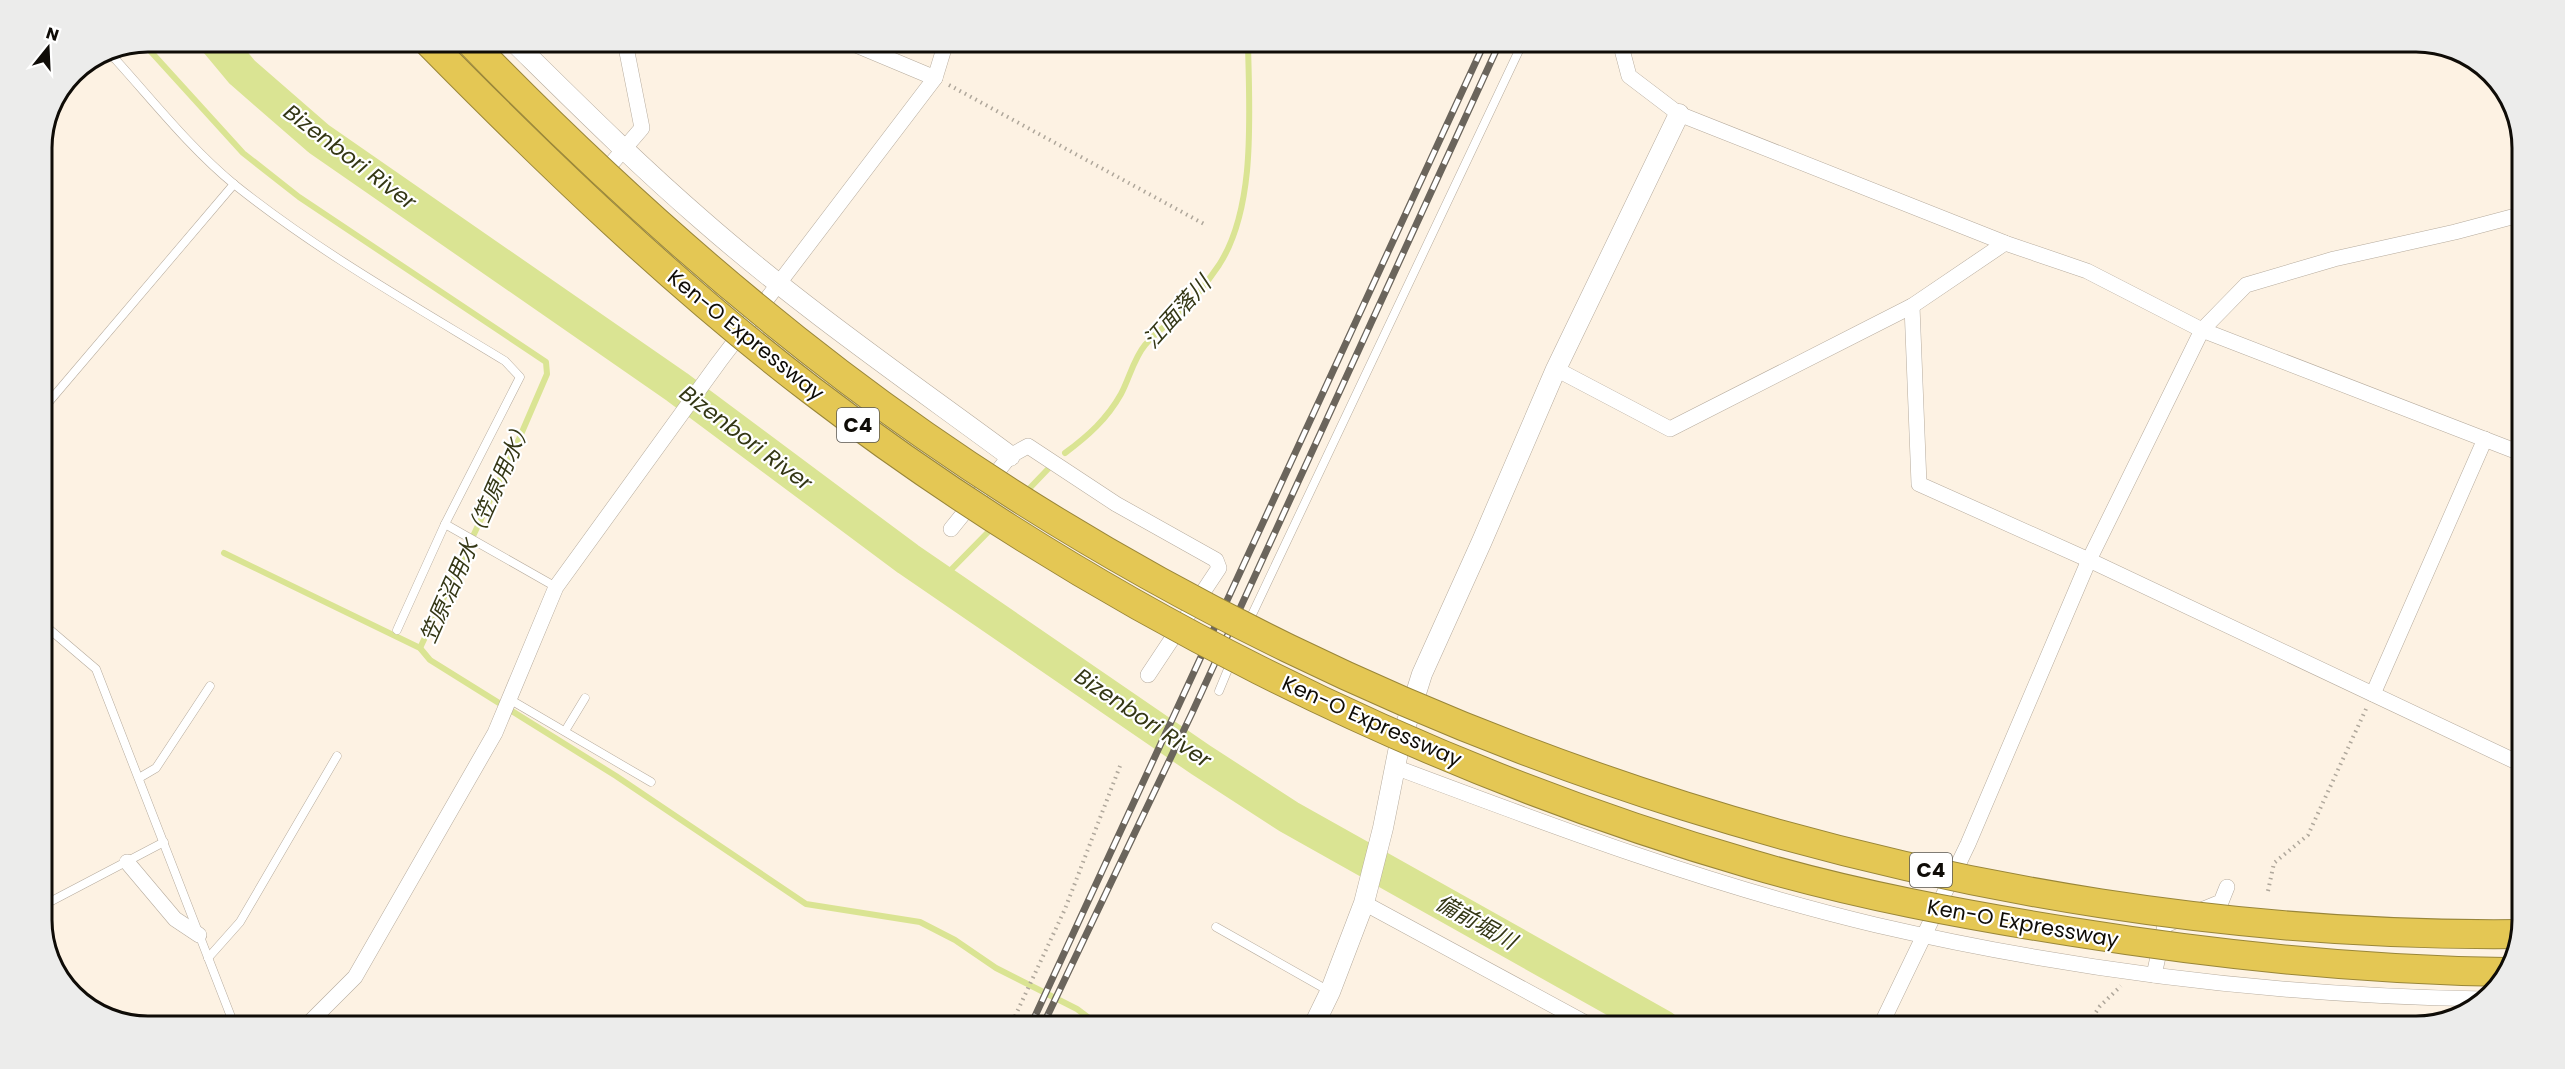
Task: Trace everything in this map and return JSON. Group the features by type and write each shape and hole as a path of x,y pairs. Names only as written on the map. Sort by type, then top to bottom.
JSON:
{"highway":[{"name":"Ken-O Expressway","path":"438,52 628,236 699,300 839,411 971,503 1080,571 1250,664 1354,716 1546,795 1649,832 1752,865 1863,893 1976,917 2173,948 2270,959 2449,971 2498,972"},
{"name":"Ken-O Expressway","path":"481,52 612,183 722,280 822,360 923,434 1002,487 1092,542 1276,643 1367,686 1476,732 1730,820 1870,857 1995,884 2150,912 2282,927 2447,935 2511,934"}],"street":[{"path":"524,52 623,150 704,223 779,283 1011,456"},
{"path":"590,188 642,128 627,52"},
{"path":"873,52 935,78"},
{"path":"317,1016 355,977 495,733 556,587 716,366 935,78 943,52"},
{"path":"1623,52 1629,76 1679,114 2005,243 2086,271 2202,330 2512,450"},
{"path":"1318,1016 1365,901 1395,767 1422,674 1556,369 1679,114"},
{"path":"1885,1016 1968,844 2089,560 2202,330 2246,285 2334,259 2512,217"},
{"path":"1556,369 1670,429 1912,306 2005,243"},
{"path":"1912,306 1919,484 2089,560 2512,760"},
{"path":"2373,694 2485,439"},
{"path":"951,529 1011,456 1028,446 1116,504 1216,560 1219,568 1148,675"},
{"path":"1395,767 1635,855 1783,900 1923,935 2040,958 2154,975 2390,998 2471,999"},
{"path":"127,862 175,919 199,935"},
{"path":"2154,975 2165,925 2221,902 2227,887"},
{"path":"1365,901 1573,1016"}],"lane":[{"path":"1242,638 1518,52"},
{"path":"115,59 207,159 234,184 308,240 505,361 520,377 445,524 397,630"},
{"path":"53,397 234,184"},
{"path":"445,524 556,587"},
{"path":"53,632 96,669 231,1016"},
{"path":"1219,691 1237,648"},
{"path":"139,778 156,768 210,686"},
{"path":"565,731 585,698"},
{"path":"509,699 651,782"},
{"path":"208,958 240,922 337,756"},
{"path":"53,900 164,842"},
{"path":"1216,927 1330,992"}],"path":[{"path":"935,78 969,94 1204,224"},
{"path":"2268,891 2274,863 2308,835 2373,694"},
{"path":"1015,1016 1065,909 1120,766"},
{"path":"2093,1016 2100,1006 2121,986 2126,971"}],"waterway":[{"name":"笠原沼用水（笠原用水）","path":"151,52 243,153 299,197 546,362 547,374 519,439 420,648"},
{"name":"Bizenbori River","path":"225,52 242,72 319,139 677,387 908,559 1201,760 1289,817 1643,1016"},
{"name":"江面落川","path":"1065,453 1110,411 1121,394 1141,350 1196,296 1219,265 1231,241 1240,215 1248,157 1248,52"},
{"name":"江面落川","path":"1026,492 1048,469"},
{"name":"江面落川","path":"941,580 994,526"},
{"name":"笠原沼用水（笠原用水）","path":"224,553 420,648 430,660 616,776 806,904 920,922 955,940 996,968 1077,1009 1086,1016"}],"railway":[{"path":"1035,1016 1480,52"},
{"path":"1047,1016 1192,713 1495,52"}],"water label":[{"name":"備前堀川","path":"1476,922"}]}
